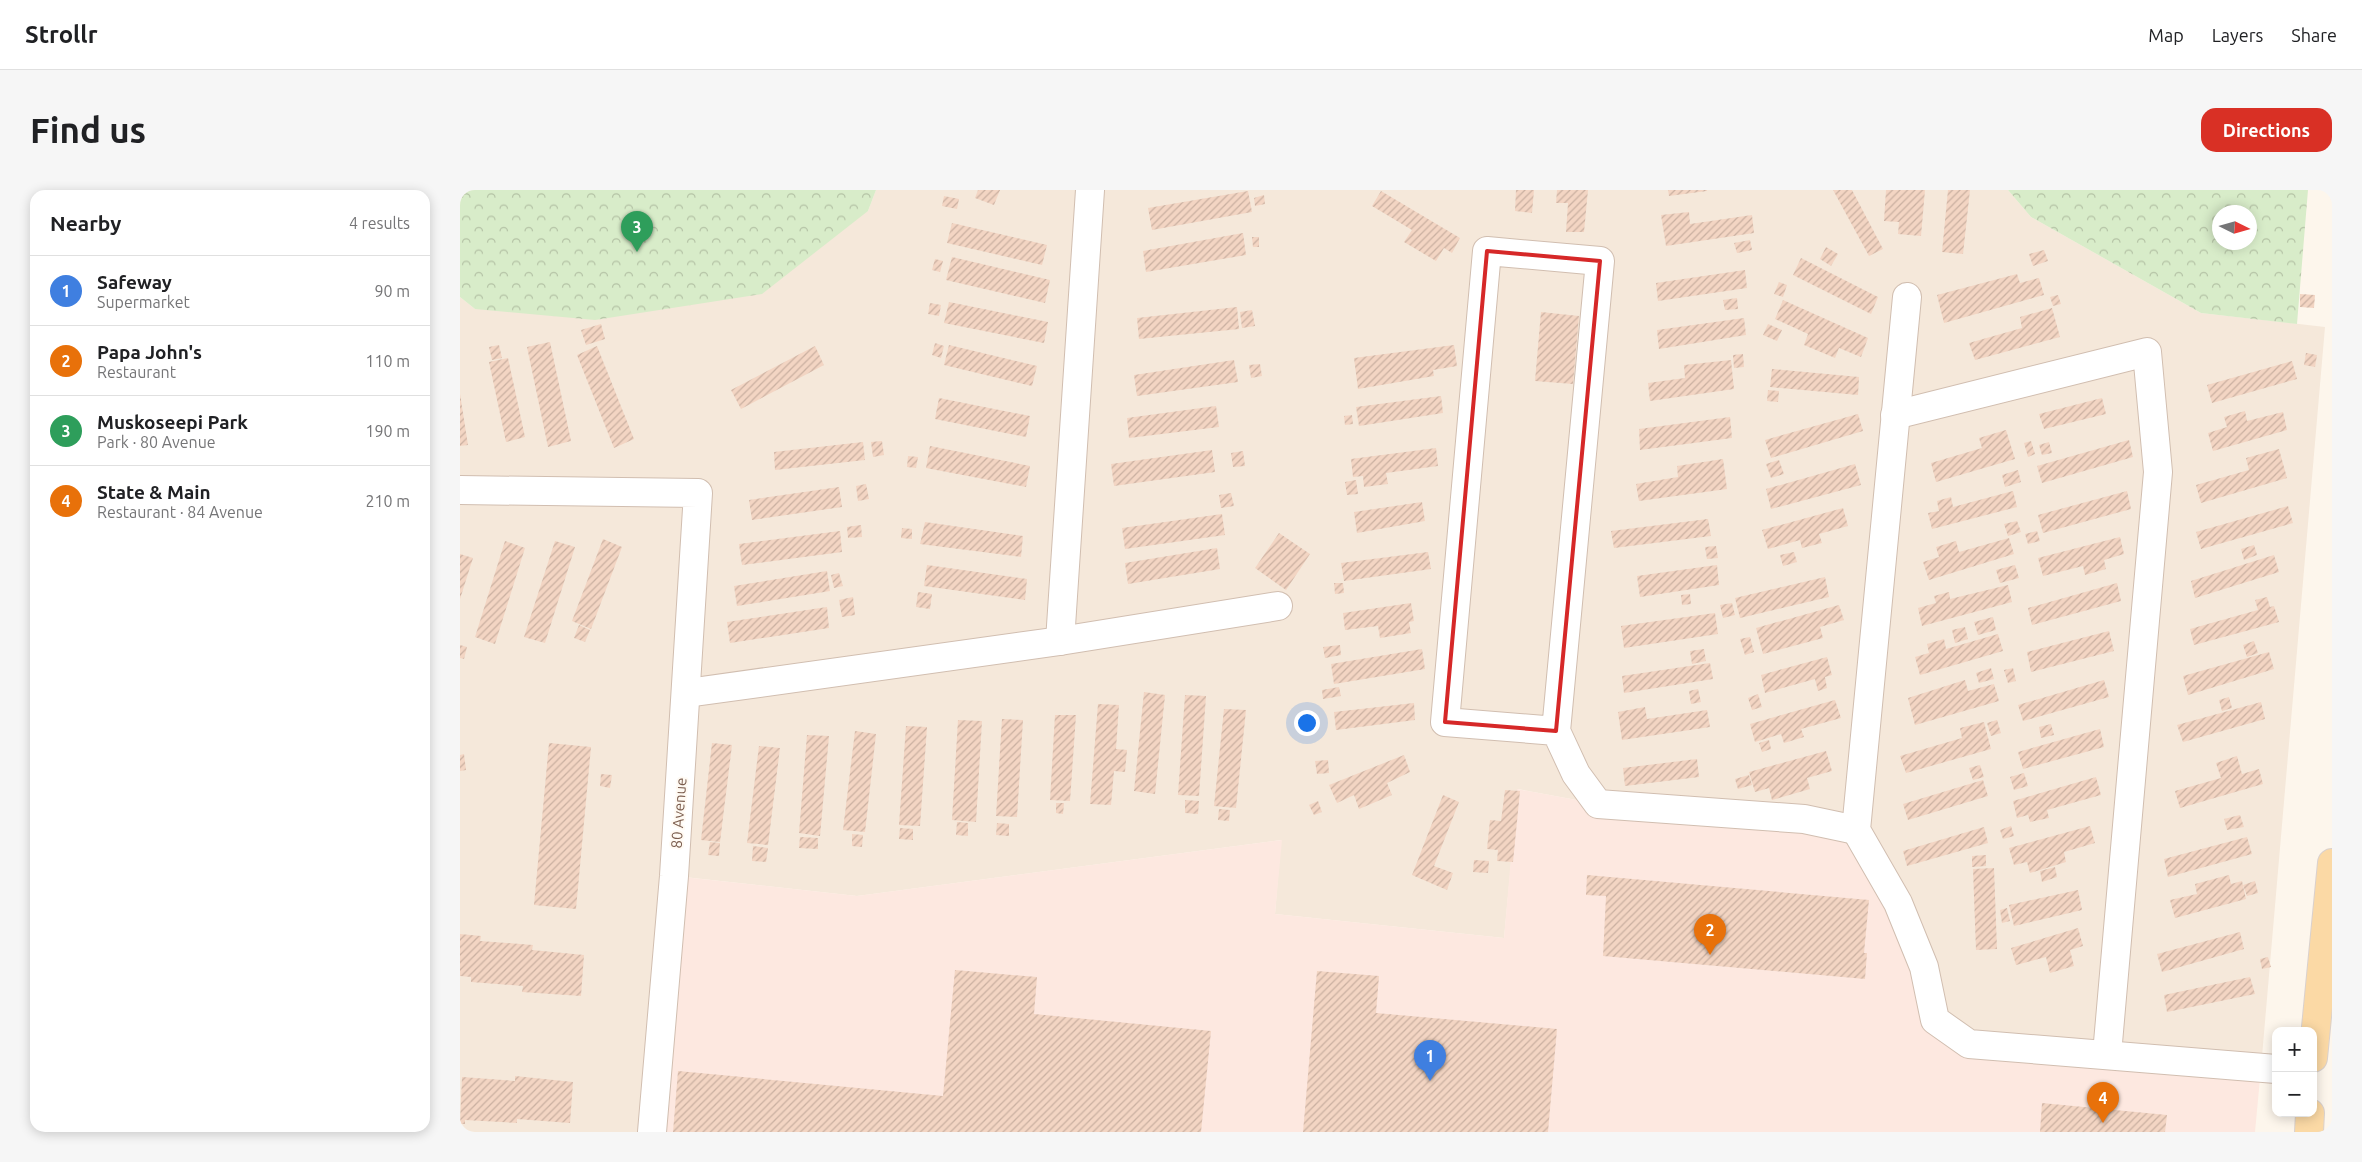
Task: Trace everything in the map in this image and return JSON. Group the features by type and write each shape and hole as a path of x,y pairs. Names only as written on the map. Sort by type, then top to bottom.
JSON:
{"main road":[{"path":"2316,1027 2332,863"},
{"path":"2309,1132 2310,1117"}],"street":[{"path":"1060,641 1090,190"},
{"path":"1556,731 1444,722 1487,251 1600,261 1556,731 1576,774 1598,804 1804,819 1856,830"},
{"path":"1906,297 1856,830 1898,903 1924,967 1935,1020 1969,1044 2272,1069"},
{"path":"1895,415 2148,352 2158,472 2107,1054"},
{"name":"80 Avenue","path":"460,490 698,493 687,693 674,876 652,1132"},
{"path":"687,693 1060,641 1278,606"}],"highlighted area":[{"path":"1487,251 1600,261 1556,731 1445,722"}],"shaded area":[{"path":"876,190 2008,190 2031,217 2201,313 2325,327 2261,1068 1969,1044 1598,804 1518,789 1504,938 1275,914 1281,840 857,896 675,876 652,1132 460,1132 460,297 475,309 868,211"},
{"path":"1517,789 1598,804 1856,830 1935,1020 1969,1044 2261,1068 2255,1132 652,1132 674,876 857,896 1282,840 1275,914 1504,938"}],"green space":[{"path":"460,190 876,190 868,211 762,294 595,320 475,309 460,297"},
{"path":"2008,190 2308,190 2297,324 2201,313 2031,217"}],"building":[{"path":"978,190 1000,190 994,205 975,198"},
{"path":"1516,190 1534,190 1532,213 1515,211"},
{"path":"1557,190 1588,190 1584,232 1566,232 1568,203 1556,203"},
{"path":"1668,190 1707,190 1707,191 1669,196"},
{"path":"1833,190 1852,190 1883,249 1869,256"},
{"path":"1886,190 1925,190 1921,236 1898,234 1899,222 1884,221"},
{"path":"1948,190 1970,190 1963,254 1942,252"},
{"path":"1248,191 1252,212 1152,230 1148,208"},
{"path":"1381,191 1460,238 1452,253 1444,248 1436,261 1404,242 1412,230 1372,206"},
{"path":"1264,195 1265,204 1255,206 1254,198"},
{"path":"944,196 959,199 957,209 942,206"},
{"path":"1689,212 1690,224 1752,215 1754,233 1666,246 1661,215"},
{"path":"952,223 1047,245 1042,265 947,243"},
{"path":"1243,233 1246,255 1146,272 1143,251"},
{"path":"1252,237 1259,237 1259,247 1253,247"},
{"path":"1750,240 1752,250 1737,253 1734,243"},
{"path":"1826,247 1838,254 1831,266 1820,259"},
{"path":"2044,250 2048,261 2033,266 2029,254"},
{"path":"952,257 1050,280 1045,303 946,280"},
{"path":"1801,258 1878,297 1871,314 1793,275"},
{"path":"935,259 943,261 940,272 932,270"},
{"path":"1745,270 1747,288 1658,301 1656,283"},
{"path":"2017,274 2020,283 2039,278 2044,295 1944,323 1937,295"},
{"path":"1779,282 1787,285 1783,297 1774,294"},
{"path":"2300,294 2315,295 2314,308 2300,307"},
{"path":"2058,295 2061,304 2053,306 2050,297"},
{"path":"1737,298 1738,309 1725,310 1723,300"},
{"path":"1783,300 1868,338 1861,357 1839,348 1835,358 1804,345 1808,334 1775,319"},
{"path":"949,302 1048,322 1044,343 944,323"},
{"path":"930,303 941,305 939,316 928,314"},
{"path":"1237,307 1239,329 1139,339 1137,318"},
{"path":"2052,308 2060,337 1975,360 1969,343 2022,328 2020,317"},
{"path":"1252,310 1255,326 1242,328 1240,312"},
{"path":"1541,312 1579,316 1573,384 1535,381"},
{"path":"1744,318 1746,335 1659,349 1657,330"},
{"path":"601,324 605,339 586,345 581,330"},
{"path":"1768,324 1782,330 1777,341 1763,335"},
{"path":"550,342 571,441 548,447 527,347"},
{"path":"935,343 944,346 941,358 932,355"},
{"path":"499,345 502,358 492,360 489,347"},
{"path":"949,345 1037,366 1032,386 944,365"},
{"path":"1454,345 1457,366 1433,370 1434,376 1358,389 1354,358"},
{"path":"597,346 634,439 614,448 577,355"},
{"path":"815,346 824,365 741,409 731,390"},
{"path":"2306,353 2317,355 2315,367 2304,365"},
{"path":"1743,354 1744,367 1734,368 1733,355"},
{"path":"508,358 525,437 506,442 489,362"},
{"path":"1234,360 1238,382 1137,396 1134,375"},
{"path":"1731,360 1734,389 1650,401 1648,383 1685,378 1684,365"},
{"path":"2292,361 2297,379 2212,403 2207,385"},
{"path":"1260,364 1262,376 1251,378 1249,365"},
{"path":"1772,369 1859,377 1858,395 1770,387"},
{"path":"1768,390 1779,391 1778,402 1767,401"},
{"path":"460,394 468,445 460,446"},
{"path":"1441,396 1443,413 1359,426 1356,407"},
{"path":"939,398 1030,416 1026,437 935,419"},
{"path":"2102,398 2106,414 2044,429 2039,414"},
{"path":"1216,406 1219,427 1129,438 1127,418"},
{"path":"2245,411 2247,421 2283,412 2287,430 2213,451 2208,433 2227,427 2224,417"},
{"path":"1858,414 1863,431 1771,458 1765,440"},
{"path":"1352,415 1353,424 1345,425 1344,416"},
{"path":"1730,417 1732,438 1640,450 1639,429"},
{"path":"2006,430 2015,459 1936,482 1931,463 1982,448 1979,438"},
{"path":"2129,440 2133,457 2042,483 2037,466"},
{"path":"882,441 884,455 873,457 871,442"},
{"path":"2031,441 2035,454 2028,457 2024,443"},
{"path":"863,442 865,460 775,470 774,452"},
{"path":"2049,442 2052,453 2042,455 2039,445"},
{"path":"930,446 1030,466 1026,487 926,468"},
{"path":"1436,448 1438,466 1386,473 1388,484 1364,487 1363,476 1353,477 1351,459"},
{"path":"2279,449 2287,478 2201,503 2196,485 2249,470 2246,458"},
{"path":"1212,450 1215,472 1114,486 1111,464"},
{"path":"1243,451 1245,466 1233,467 1231,453"},
{"path":"908,456 918,457 916,468 907,467"},
{"path":"1723,459 1727,489 1639,501 1636,484 1678,477 1677,466"},
{"path":"1779,460 1784,474 1771,478 1766,464"},
{"path":"1855,464 1861,485 1771,509 1766,489"},
{"path":"2018,470 2021,482 2005,487 2002,475"},
{"path":"1356,480 1358,494 1347,495 1345,482"},
{"path":"866,484 869,499 858,501 856,486"},
{"path":"839,487 842,507 752,520 749,500"},
{"path":"2013,491 2017,507 1932,529 1928,513 1939,511 1937,501 1951,497 1953,507"},
{"path":"2127,491 2131,509 2043,533 2038,515"},
{"path":"1231,493 1234,506 1221,508 1219,495"},
{"path":"1422,502 1425,521 1357,533 1354,512"},
{"path":"2288,506 2293,523 2201,549 2196,532"},
{"path":"1843,508 1848,526 1819,534 1822,543 1802,548 1800,540 1768,549 1762,530"},
{"path":"1222,514 1225,535 1125,549 1122,528"},
{"path":"1708,519 1711,536 1614,548 1611,531"},
{"path":"2017,521 2021,532 2008,536 2004,524"},
{"path":"925,522 1023,536 1021,557 920,544"},
{"path":"861,525 862,537 848,538 847,527"},
{"path":"902,528 912,529 912,539 901,538"},
{"path":"840,531 842,552 742,565 739,544"},
{"path":"2037,531 2040,541 2028,544 2025,534"},
{"path":"1279,533 1310,554 1286,590 1255,568"},
{"path":"2120,537 2124,554 2104,560 2106,569 2085,575 2083,566 2043,576 2038,558"},
{"path":"2009,538 2014,554 1929,580 1923,562 1939,557 1936,547 1956,541 1959,552"},
{"path":"603,539 622,547 591,629 572,621"},
{"path":"505,541 525,548 495,644 475,637"},
{"path":"555,541 575,547 545,643 524,637"},
{"path":"2254,545 2257,555 2244,560 2241,549"},
{"path":"1716,546 1718,558 1707,559 1705,547"},
{"path":"1217,548 1220,569 1128,584 1125,563"},
{"path":"1428,552 1431,569 1344,581 1341,563"},
{"path":"1794,552 1797,562 1783,566 1780,555"},
{"path":"460,554 473,558 460,599"},
{"path":"2274,555 2279,572 2195,598 2191,581"},
{"path":"927,565 1027,579 1025,600 924,586"},
{"path":"1717,565 1719,585 1640,597 1637,576"},
{"path":"2015,565 2019,578 2000,583 1996,570"},
{"path":"827,571 830,591 737,606 734,586"},
{"path":"839,573 843,586 834,588 831,575"},
{"path":"1825,577 1829,597 1740,618 1735,598"},
{"path":"1334,583 1343,583 1344,593 1335,594"},
{"path":"2117,583 2121,601 2032,625 2028,608"},
{"path":"2008,585 2012,602 1922,626 1918,608 1936,603 1934,596 1949,592 1950,599"},
{"path":"918,592 932,594 930,609 916,607"},
{"path":"1690,594 1691,604 1682,605 1681,595"},
{"path":"853,597 855,615 842,617 839,600"},
{"path":"2267,597 2270,607 2274,606 2279,622 2194,645 2190,629 2258,610 2255,600"},
{"path":"1411,603 1414,621 1409,622 1411,633 1380,638 1378,626 1345,630 1343,613"},
{"path":"1732,603 1735,615 1723,618 1720,605"},
{"path":"1839,605 1844,620 1820,627 1823,638 1763,654 1756,628"},
{"path":"827,607 829,628 730,643 727,622"},
{"path":"1715,613 1718,634 1624,648 1621,626"},
{"path":"1993,617 1996,630 1978,635 1974,622"},
{"path":"579,625 590,630 585,642 574,638"},
{"path":"1965,627 1968,639 1955,643 1952,630"},
{"path":"2109,631 2114,651 2031,672 2027,652"},
{"path":"1998,634 2003,651 1920,675 1915,657 1929,653 1927,644 1944,639 1946,649"},
{"path":"1750,637 1754,652 1745,655 1740,639"},
{"path":"2254,641 2258,653 2247,657 2243,645"},
{"path":"460,645 467,647 464,659 460,658"},
{"path":"1340,645 1341,655 1325,658 1323,647"},
{"path":"1422,649 1425,669 1334,684 1331,664"},
{"path":"1704,649 1706,661 1692,664 1690,651"},
{"path":"2269,652 2274,669 2188,695 2183,676"},
{"path":"1827,657 1832,675 1825,677 1827,688 1818,691 1815,679 1765,693 1761,675"},
{"path":"1710,663 1713,679 1624,693 1622,676"},
{"path":"1991,668 1994,679 1979,683 1976,673"},
{"path":"2013,668 2016,681 2008,683 2004,670"},
{"path":"1965,680 1968,691 1994,684 1999,701 1915,725 1908,698"},
{"path":"2104,680 2109,697 2023,721 2018,705"},
{"path":"1339,687 1341,696 1323,699 1322,690"},
{"path":"1698,689 1701,702 1691,704 1689,691"},
{"path":"1144,692 1165,695 1155,794 1134,791"},
{"path":"1758,694 1762,707 1752,710 1748,698"},
{"path":"1185,695 1206,696 1199,796 1178,795"},
{"path":"2229,697 2232,708 2222,711 2219,700"},
{"path":"1835,700 1841,718 1801,729 1804,737 1784,743 1781,734 1755,742 1750,724"},
{"path":"2261,702 2265,719 2183,742 2177,725"},
{"path":"1414,703 1415,720 1336,730 1334,712"},
{"path":"1098,704 1119,705 1116,749 1127,750 1125,772 1114,771 1111,805 1090,804"},
{"path":"1645,707 1647,719 1707,710 1710,727 1622,740 1618,712"},
{"path":"1224,709 1246,710 1236,808 1214,806"},
{"path":"1055,715 1076,715 1070,801 1050,800"},
{"path":"1002,719 1023,720 1017,817 996,816"},
{"path":"958,720 982,721 976,822 952,820"},
{"path":"1997,720 2001,733 1991,736 1987,723"},
{"path":"1984,722 1991,749 1906,773 1900,756 1962,738 1960,728"},
{"path":"2051,724 2054,735 2041,738 2039,727"},
{"path":"906,726 927,727 920,826 899,825"},
{"path":"2100,729 2104,747 2023,769 2018,752"},
{"path":"855,731 876,734 865,832 843,830"},
{"path":"807,735 829,736 820,836 799,833"},
{"path":"1769,740 1771,749 1762,752 1759,743"},
{"path":"549,743 591,747 576,909 534,905"},
{"path":"712,743 732,745 720,842 701,840"},
{"path":"759,746 780,748 768,845 747,843"},
{"path":"1826,751 1832,771 1807,778 1810,789 1772,800 1769,788 1755,792 1749,772"},
{"path":"464,754 466,770 460,771 460,755"},
{"path":"1404,755 1410,772 1387,783 1392,795 1359,809 1354,795 1337,803 1329,785"},
{"path":"2237,756 2242,774 2259,769 2263,784 2180,808 2175,791 2221,778 2216,763"},
{"path":"1697,759 1699,777 1625,786 1623,768"},
{"path":"1328,760 1329,773 1317,774 1315,761"},
{"path":"1980,765 1984,777 1973,780 1969,768"},
{"path":"2024,773 2028,786 2014,790 2010,777"},
{"path":"601,774 612,775 610,788 600,786"},
{"path":"1749,775 1752,785 1738,789 1735,779"},
{"path":"2096,777 2101,795 2047,810 2049,818 2030,822 2028,815 2017,818 2013,801"},
{"path":"1983,780 1988,796 1908,820 1903,804"},
{"path":"1505,790 1520,791 1513,862 1497,861 1498,850 1487,849 1490,820 1501,821"},
{"path":"1443,795 1459,802 1434,866 1453,873 1447,890 1412,875"},
{"path":"1185,800 1199,801 1198,814 1185,813"},
{"path":"1318,801 1322,812 1314,815 1309,805"},
{"path":"1056,803 1064,803 1063,814 1056,813"},
{"path":"1219,809 1230,810 1229,821 1218,820"},
{"path":"2240,815 2244,827 2227,830 2224,819"},
{"path":"957,822 968,823 968,836 956,835"},
{"path":"997,823 1009,824 1009,836 996,835"},
{"path":"2011,826 2014,836 2003,839 2000,830"},
{"path":"2090,826 2095,843 2064,852 2066,862 2030,873 2027,862 2014,865 2009,848"},
{"path":"1984,827 1988,843 1907,866 1903,851"},
{"path":"900,828 913,829 913,840 899,839"},
{"path":"852,834 863,835 862,847 852,846"},
{"path":"800,837 818,838 818,849 799,848"},
{"path":"2247,837 2252,854 2168,877 2164,859"},
{"path":"710,842 720,843 719,856 708,855"},
{"path":"753,846 768,848 766,862 752,861"},
{"path":"1986,855 1986,866 1972,867 1972,856"},
{"path":"1474,860 1489,861 1488,873 1473,872"},
{"path":"2055,867 2057,877 2042,882 2040,871"},
{"path":"1994,868 1997,949 1976,950 1973,869"},
{"path":"1587,875 1869,900 1864,953 1867,953 1865,979 1603,956 1606,896 1586,895"},
{"path":"2229,875 2231,884 2242,881 2246,899 2175,918 2170,900 2197,894 2195,884"},
{"path":"2255,881 2258,893 2247,896 2243,885"},
{"path":"2078,890 2082,910 2014,926 2009,905"},
{"path":"2007,908 2010,921 2002,923 2000,910"},
{"path":"2078,928 2083,946 2070,950 2074,966 2050,973 2046,957 2016,965 2011,948"},
{"path":"2240,932 2244,949 2162,972 2157,954"},
{"path":"460,934 481,936 480,941 533,945 532,950 584,955 581,996 522,992 523,986 471,982 471,977 460,976"},
{"path":"2268,957 2271,967 2262,969 2260,959"},
{"path":"955,970 1037,977 1034,1014 1211,1031 1201,1132 673,1132 678,1071 943,1096"},
{"path":"1317,971 1379,976 1376,1013 1557,1029 1548,1132 1303,1132"},
{"path":"2250,977 2255,994 2167,1012 2164,995"},
{"path":"515,1076 573,1082 570,1123 517,1119 517,1123 465,1120 465,1124 460,1124 462,1077 515,1081"},
{"path":"2042,1103 2167,1115 2165,1132 2040,1132"}],"place":[{"name":"Muskoseepi Park","path":"637,252"},
{"name":"Papa John's","path":"1710,955"},
{"name":"Safeway","path":"1430,1081"},
{"name":"State & Main","path":"2103,1123"}]}
